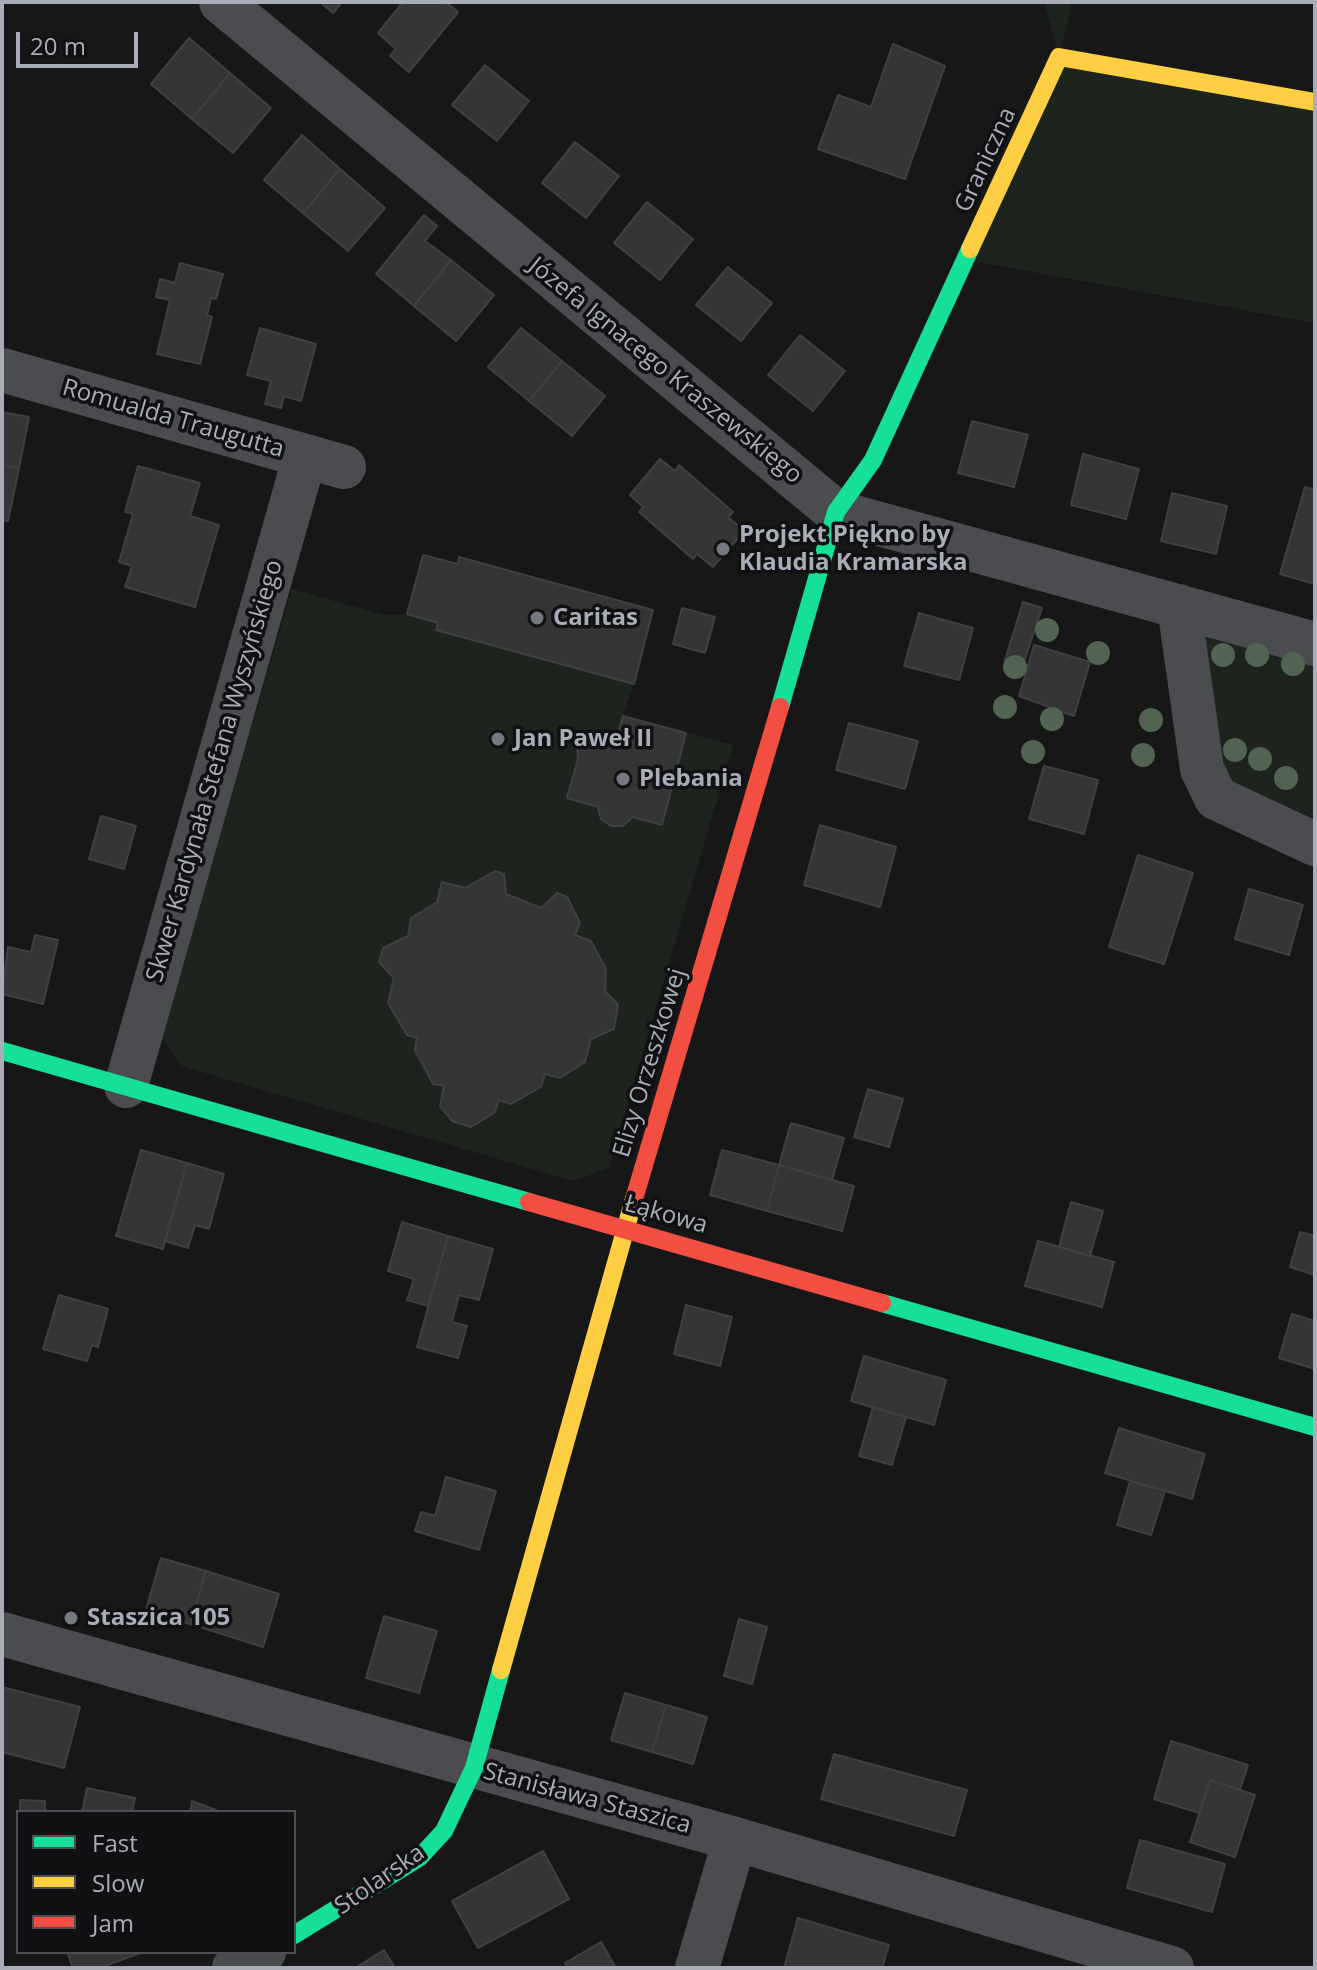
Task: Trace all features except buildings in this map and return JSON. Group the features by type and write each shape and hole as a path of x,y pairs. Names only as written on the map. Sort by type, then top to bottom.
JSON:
{"street":[{"name":"Józefa Ignacego Kraszewskiego","path":"221,2 836,512 1315,644"},
{"name":"Graniczna","path":"836,512 873,460 1059,57 1315,102"},
{"name":"Romualda Traugutta","path":"2,370 324,461"},
{"name":"Skwer Kardynała Stefana Wyszyńskiego","path":"126,1086 324,461"},
{"name":"Elizy Orzeszkowej","path":"474,1768 625,1228 732,877 836,512"},
{"path":"1179,606 1202,769 1216,798 1315,844"},
{"name":"Łąkowa","path":"2,1051 1315,1427"},
{"name":"Stanisława Staszica","path":"2,1634 735,1839 1159,1966"},
{"name":"Stolarska","path":"296,1934 420,1857 444,1831 474,1768"},
{"path":"697,1968 735,1839"},
{"path":"234,1968 260,1954"}],"shaded area":[{"path":"1044,2 1072,2 1059,57"},
{"path":"1059,57 1315,102 1315,323 966,260"},
{"path":"292,589 384,615 407,614 634,684 623,716 733,745 609,1168 573,1181 181,1066 161,1035"},
{"path":"1209,633 1315,661 1315,825 1227,785 1202,642"}],"traffic: fast":[{"path":"780,707 836,512 873,460 970,249"},
{"path":"2,1051 529,1202"},
{"path":"882,1303 1315,1427"},
{"path":"296,1934 420,1857 444,1831 474,1768 501,1670"}],"traffic: slow":[{"path":"970,249 1059,57 1315,102"},
{"path":"501,1670 634,1199"}],"traffic: jam":[{"path":"634,1199 780,707"},
{"path":"529,1202 882,1303"}],"place":[{"name":"Projekt Piękno by Klaudia Kramarska","path":"723,549"},
{"name":"Caritas","path":"537,618"},
{"name":"Jan Paweł II","path":"498,739"},
{"name":"Plebania","path":"623,779"},
{"name":"Staszica 105","path":"71,1618"}]}
